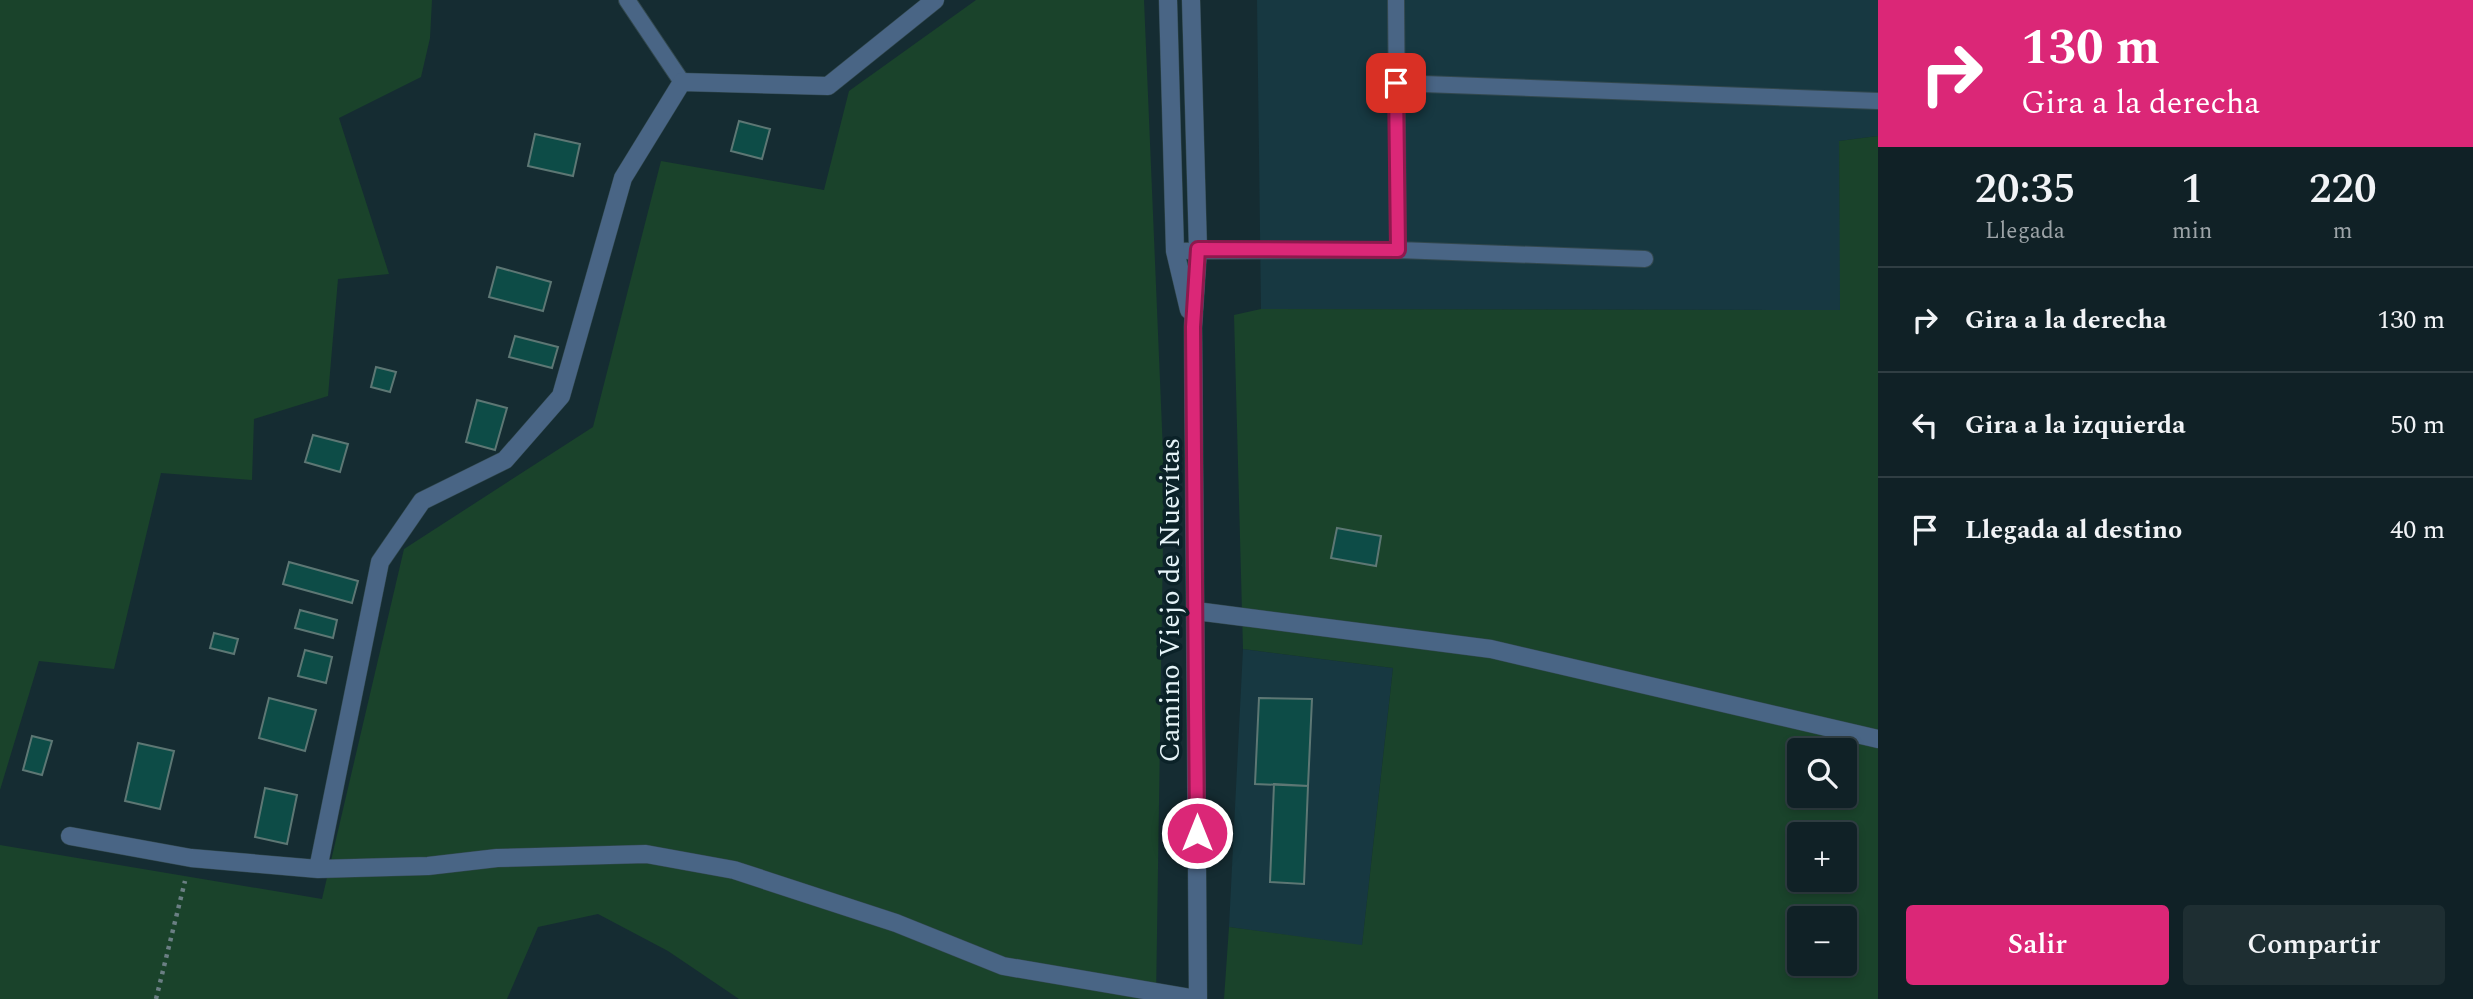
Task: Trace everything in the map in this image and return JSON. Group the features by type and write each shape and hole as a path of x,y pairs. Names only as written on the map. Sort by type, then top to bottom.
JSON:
{"street":[{"path":"318,869 380,562 422,500 505,460 561,396 622,178 682,82 828,86 936,0"},
{"name":"Camino Viejo de Nuevitas","path":"1168,0 1175,251 1193,327"},
{"name":"Camino Viejo de Nuevitas","path":"1191,0 1198,249 1193,327 1198,999"},
{"path":"1196,611 1491,649 1878,739"},
{"path":"70,836 191,858 318,869 428,866 498,858 646,854 734,870 897,923 1003,966 1198,999"}],"lane":[{"path":"627,0 682,82"},
{"path":"1396,0 1398,250"},
{"path":"1396,83 1878,101"},
{"path":"1175,251 1398,250 1645,259"}],"path":[{"path":"156,999 191,858"}],"shaded area":[{"path":"1257,0 1878,0 1878,136 1839,141 1841,310 1261,309"},
{"path":"1243,649 1393,668 1362,946 1229,927"}],"green space":[{"path":"0,0 432,0 430,38 421,77 339,118 389,274 338,279 328,396 254,419 252,480 161,473 114,669 39,661 0,790"},
{"path":"976,0 1144,0 1164,476 1156,999 739,999 668,951 598,914 538,927 507,999 0,999 0,845 322,899 404,549 593,427 661,161 824,190 849,91"},
{"path":"1878,136 1878,999 1224,999 1229,927 1362,945 1393,668 1243,649 1234,315 1261,309 1840,310 1839,141"}],"building":[{"path":"739,121 770,129 762,159 731,151"},
{"path":"535,134 580,144 573,176 528,166"},
{"path":"497,267 551,282 543,311 489,297"},
{"path":"515,336 558,347 552,368 509,357"},
{"path":"376,367 396,372 390,392 371,387"},
{"path":"477,400 507,408 495,450 466,442"},
{"path":"313,435 348,444 340,472 305,462"},
{"path":"1337,528 1381,536 1376,566 1331,558"},
{"path":"289,562 358,581 352,603 283,584"},
{"path":"300,610 337,620 333,638 295,628"},
{"path":"214,633 238,639 234,654 210,648"},
{"path":"305,650 332,657 326,683 298,676"},
{"path":"269,698 316,710 305,751 259,738"},
{"path":"1259,698 1312,699 1308,786 1255,784"},
{"path":"32,736 52,741 42,775 23,770"},
{"path":"138,743 174,751 160,809 125,801"},
{"path":"1274,784 1308,786 1304,884 1270,882"},
{"path":"265,788 297,795 287,844 255,837"}],"route":[{"path":"1197,833 1193,327 1198,249 1398,250 1396,83"}]}
